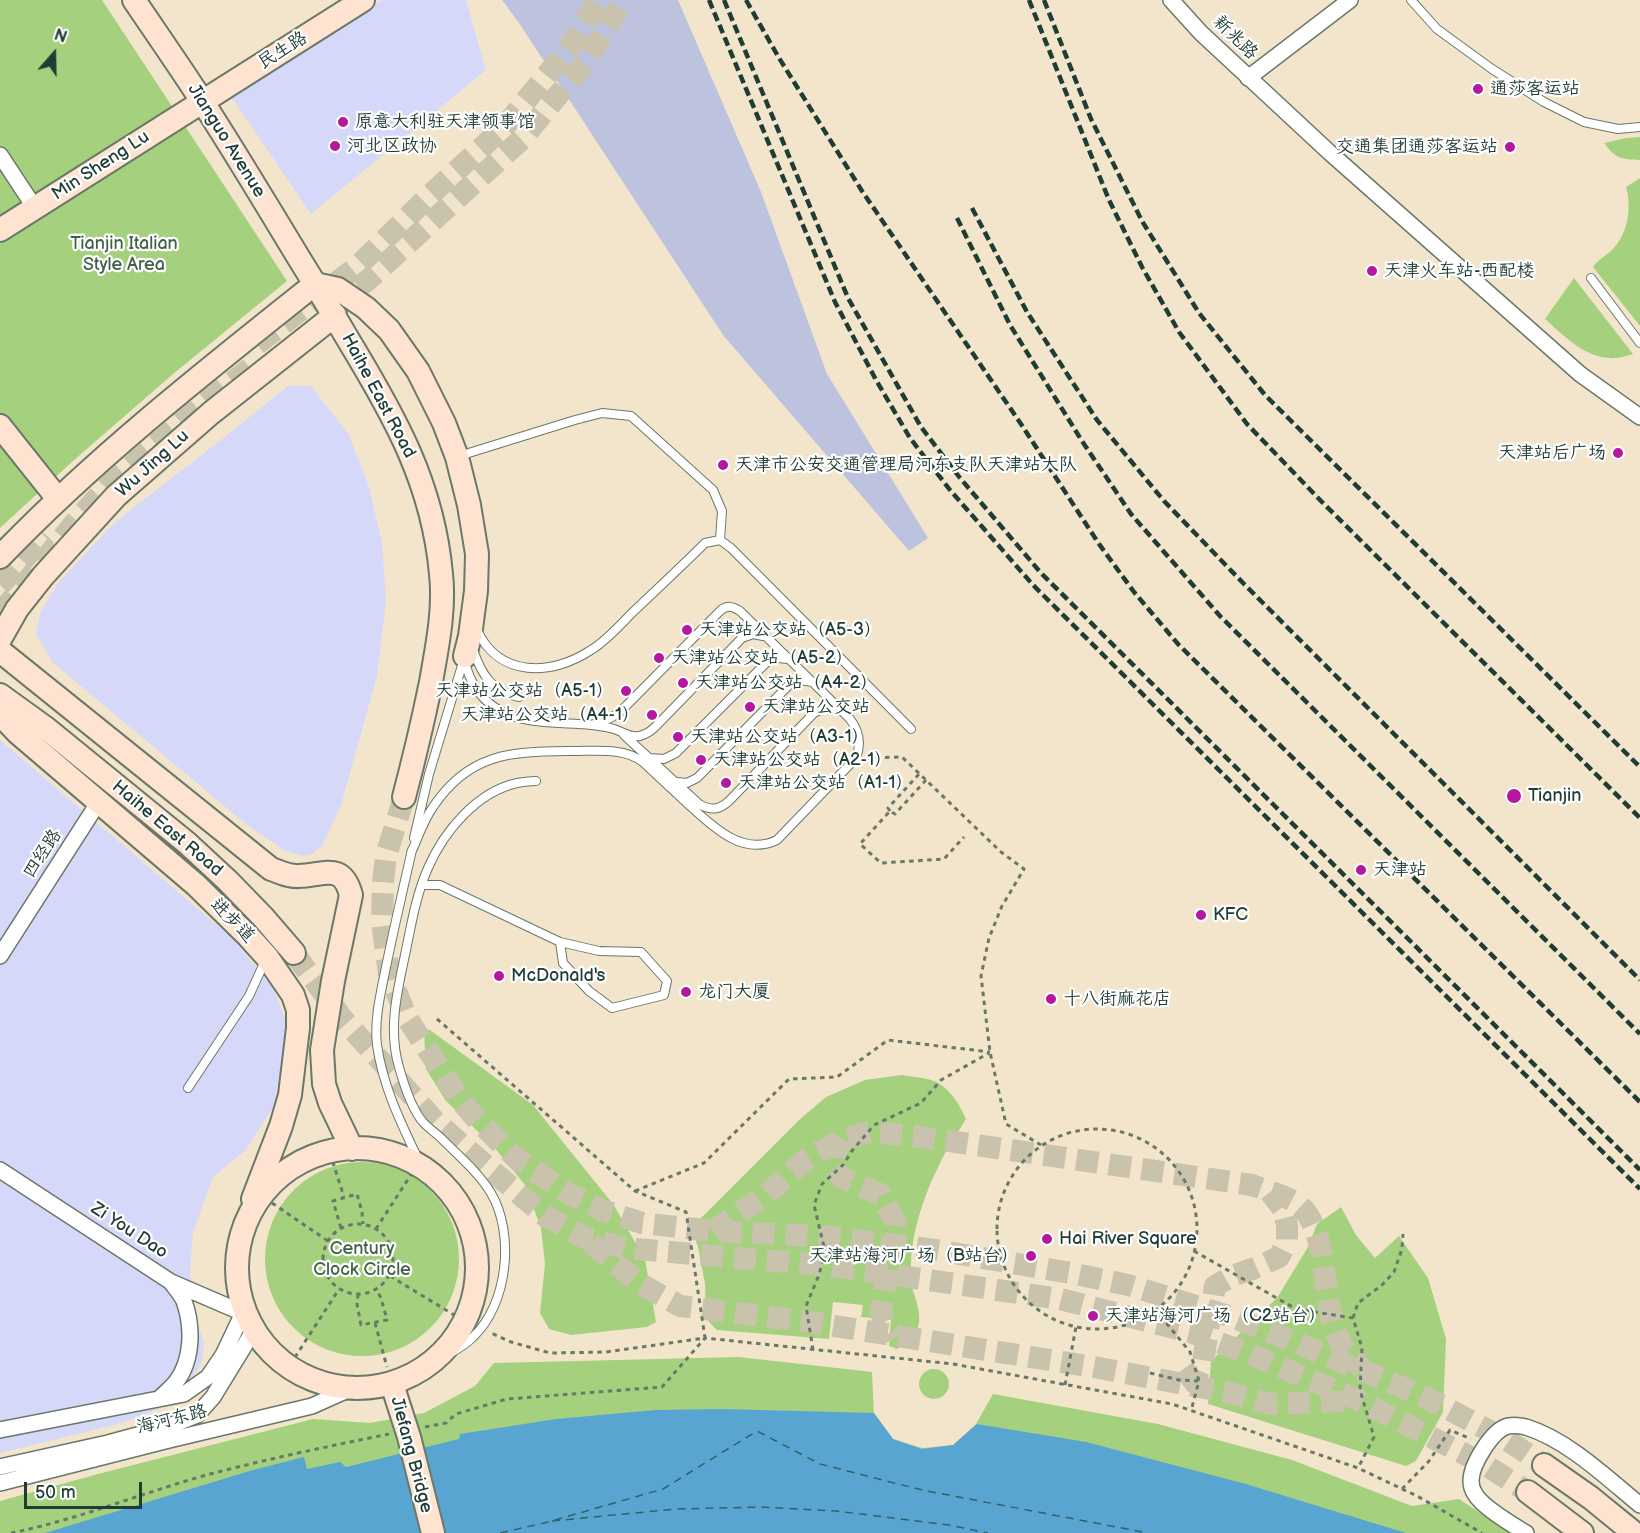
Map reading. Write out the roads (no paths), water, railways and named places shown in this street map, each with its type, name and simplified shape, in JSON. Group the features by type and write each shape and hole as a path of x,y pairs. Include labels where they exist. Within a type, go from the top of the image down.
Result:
{"street":[{"name":"Jianguo Avenue","path":"134,0 202,101 315,284"},
{"name":"民生路","path":"202,101 363,0"},
{"name":"新兆路","path":"1171,0 1201,33 1329,152 1580,374 1640,417"},
{"path":"1248,78 1350,0"},
{"name":"Min Sheng Lu","path":"0,230 202,101"},
{"path":"0,155 35,208"},
{"path":"315,284 338,289 366,308 390,330 418,371 444,423 457,457 469,505 477,554 477,575 469,637"},
{"name":"Wu Jing Lu","path":"0,557 58,499 181,392 315,284"},
{"name":"Haihe East Road","path":"315,284 388,408 411,453 426,497 438,548 442,585 439,634 420,738 404,797"},
{"path":"281,311 297,310 306,317 309,328 301,340"},
{"name":"Wu Jing Lu","path":"0,639 17,609 43,576 116,496 211,413 335,315"},
{"path":"0,426 58,499"},
{"path":"0,651 271,869 298,877 327,873 340,874 347,882 351,895 333,981 322,1050 324,1084 341,1151"},
{"name":"Haihe East Road","path":"0,695 47,729 187,843 236,888 294,953"},
{"name":"进步道","path":"0,714 18,734 196,885 267,957 293,995 298,1010 298,1028 291,1095 256,1198 245,1217 236,1254 235,1271 249,1322"},
{"name":"四经路","path":"0,956 98,803"},
{"path":"249,1322 269,1347 290,1365 317,1380 350,1389 392,1384 419,1374 439,1360 472,1325 472,1290 476,1264 471,1234 454,1195 439,1177 419,1161 400,1155 377,1150 341,1151 313,1158 284,1175 256,1198"},
{"name":"Zi You Dao","path":"0,1170 171,1282 249,1322"},
{"path":"159,1399 177,1380 185,1364 190,1342 189,1319 183,1299 171,1282"},
{"name":"海河东路","path":"0,1430 184,1394 208,1377 249,1322"},
{"name":"海河东路","path":"0,1467 108,1443 167,1427 197,1415 213,1397 249,1322"},
{"name":"Jiefang Bridge","path":"392,1384 417,1533"},
{"name":"海河东路","path":"0,1483 312,1406 350,1389"},
{"path":"1526,1533 1476,1497 1471,1483 1476,1462 1486,1446 1495,1434 1508,1426 1525,1427 1551,1438 1584,1459 1640,1505"},
{"name":"Jiefang Bridge","path":"401,1435 433,1533"},
{"path":"1544,1465 1591,1498 1634,1533"},
{"path":"1528,1492 1582,1533"}],"lane":[{"path":"1411,0 1437,29 1492,69 1544,102 1584,122 1618,129 1640,127"},
{"path":"1591,278 1640,343"},
{"path":"457,457 602,413 631,416 713,490 722,511 720,540"},
{"path":"469,637 511,665 529,668 565,663 594,648 705,543 720,540 731,548 911,729"},
{"path":"411,853 432,808 447,788 477,766 509,754 606,751 624,753 643,762 726,836 752,844 764,844 777,840 856,758 859,751 858,732 841,710 740,611 730,607 725,607 619,713 590,725"},
{"path":"469,637 466,669 470,679 490,705 499,711 514,717 554,724 590,725 613,729 633,736 648,733 742,638 753,634 765,637"},
{"path":"469,637 477,662 489,681 498,690 519,697"},
{"path":"419,1161 384,1079 377,1043 378,1018 420,808 469,637"},
{"path":"650,758 664,759 676,753 767,662 778,658 790,660"},
{"path":"675,781 687,783 697,778 790,684 797,680 812,683"},
{"path":"622,733 699,804 706,808 717,809 723,806 814,713 826,707 841,710"},
{"path":"472,1325 493,1311 505,1265 503,1230 492,1194 477,1174 422,1121 398,1066 393,1026 395,1008 408,939 422,885 428,867 439,847 465,814 483,799 517,783 536,781"},
{"path":"422,885 440,885 560,942 599,951 641,952 667,981 664,995 612,1008 589,991 563,963 560,942"},
{"path":"188,1088 249,996 267,957"}],"water":[{"path":"722,1409 874,1413 893,1439 922,1449 953,1445 977,1424 1086,1442 1246,1484 1406,1533 45,1533 253,1470 304,1457 307,1469 340,1462 346,1467 459,1439 460,1434 556,1419 655,1410"}],"tunnel":[{"path":"257,344 358,266 505,126 572,44 598,0"},
{"path":"332,307 368,280 522,139 587,60 624,0"},
{"path":"0,614 107,487 207,401 257,363"},
{"path":"0,585 46,535"},
{"path":"404,797 386,856 382,922 389,974 407,1018 462,1102 478,1121 518,1160 570,1194 602,1210 642,1223 713,1231 833,1237 936,1250 1128,1285 1232,1317 1425,1397 1507,1440 1544,1465"},
{"path":"294,953 342,1018 435,1121 544,1215 585,1238 625,1248 831,1266 1060,1299 1190,1332 1250,1354 1358,1400 1484,1464 1528,1492"},
{"path":"713,1231 767,1194 805,1160 843,1139 870,1132 914,1136 1252,1185 1290,1199 1306,1213 1314,1227 1319,1244 1332,1320 1337,1335 1348,1353 1362,1368"},
{"path":"843,1139 834,1153 834,1168 842,1178 880,1194 895,1221 881,1310 883,1320 896,1336"},
{"path":"1182,1384 1199,1371 1203,1362 1215,1286 1232,1276 1279,1257 1287,1241 1287,1225 1283,1209 1270,1192"},
{"path":"591,1243 639,1283 680,1306 803,1321 1094,1367 1226,1392 1271,1404 1350,1401"}],"railway":[{"path":"709,0 835,302 910,438 950,490 1033,585 1640,1189"},
{"path":"724,0 848,298 921,427 960,478 1041,573 1640,1170"},
{"path":"746,0 779,58 862,191 1021,424 1099,544 1134,592 1178,644 1640,1102"},
{"path":"1029,0 1109,200 1142,267 1179,332 1247,424 1321,501 1640,818"},
{"path":"1044,0 1091,119 1142,221 1199,313 1265,395 1640,767"},
{"path":"972,208 1027,312 1097,420 1164,501 1640,980"},
{"path":"957,218 1010,325 1082,441 1131,514 1220,616 1640,1034"}],"place":[{"name":"通莎客运站","path":"1478,89"},
{"name":"原意大利驻天津领事馆","path":"343,122"},
{"name":"河北区政协","path":"335,146"},
{"name":"交通集团通莎客运站","path":"1510,147"},
{"name":"天津火车站-西配楼","path":"1372,271"},
{"name":"天津站后广场","path":"1618,453"},
{"name":"天津市公安交通管理局河东支队天津站大队","path":"723,465"},
{"name":"天津站公交站（A5-3）","path":"687,630"},
{"name":"天津站公交站（A5-2）","path":"659,658"},
{"name":"天津站公交站（A4-2）","path":"683,683"},
{"name":"天津站公交站（A5-1）","path":"626,691"},
{"name":"天津站公交站","path":"750,707"},
{"name":"天津站公交站（A4-1）","path":"652,715"},
{"name":"天津站公交站（A3-1）","path":"678,737"},
{"name":"天津站公交站（A2-1）","path":"701,760"},
{"name":"天津站公交站（A1-1）","path":"726,783"},
{"name":"Tianjin","path":"1514,796"},
{"name":"天津站","path":"1361,870"},
{"name":"KFC","path":"1201,915"},
{"name":"McDonald's","path":"499,976"},
{"name":"龙门大厦","path":"686,992"},
{"name":"十八街麻花店","path":"1051,999"},
{"name":"Hai River Square","path":"1047,1239"},
{"name":"天津站海河广场（B站台）","path":"1031,1256"},
{"name":"天津站海河广场（C2站台）","path":"1093,1316"}],"park label":[{"name":"Tianjin Italian Style Area","path":"124,254"},
{"name":"Century Clock Circle","path":"362,1259"}]}
